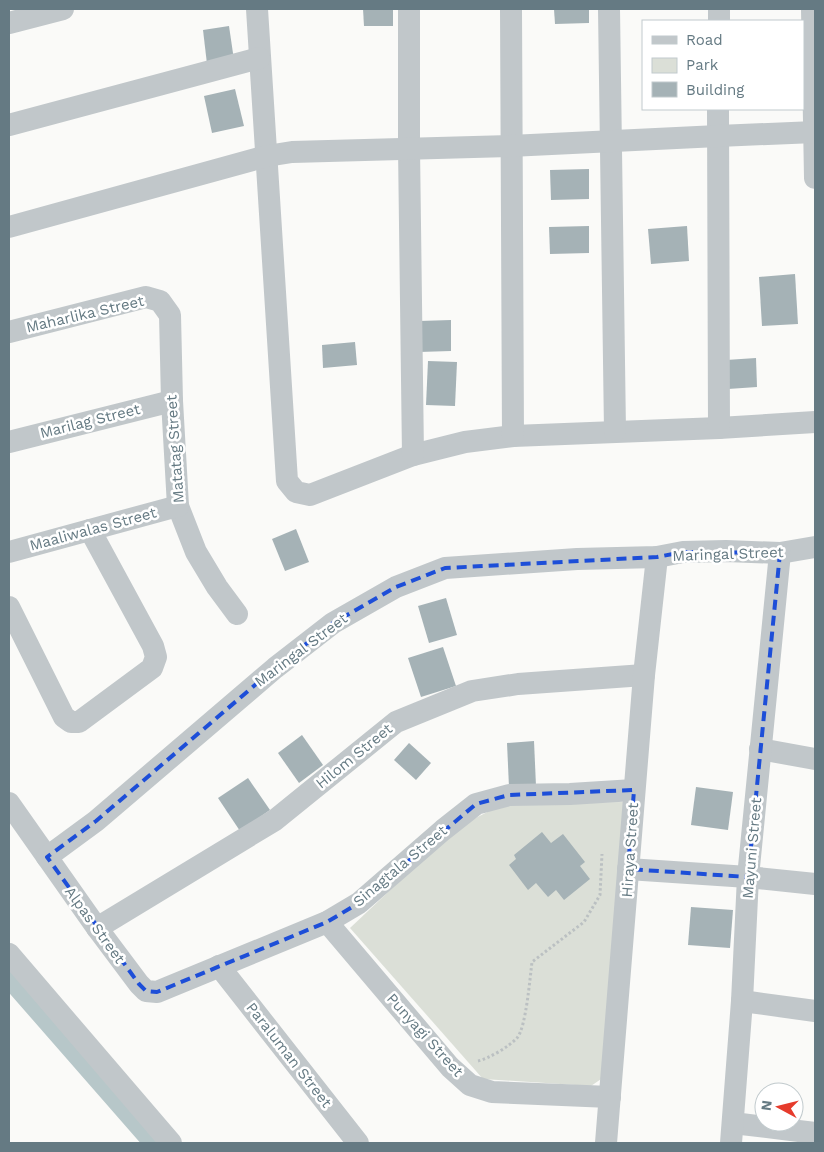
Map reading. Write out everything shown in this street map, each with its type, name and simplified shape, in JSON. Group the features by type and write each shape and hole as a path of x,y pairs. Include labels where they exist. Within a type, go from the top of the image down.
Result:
{"street":[{"path":"9,23 63,9"},
{"path":"257,9 287,481 296,492 310,495 413,455 465,442 513,436 719,428 815,422"},
{"path":"409,9 413,455"},
{"path":"511,9 510,146 513,436"},
{"path":"609,9 615,431"},
{"path":"812,9 815,178"},
{"path":"9,124 259,58"},
{"path":"718,110 719,428"},
{"path":"9,227 267,156 292,152 510,146 815,132"},
{"name":"Maharlika Street","path":"9,332 146,297 160,301"},
{"name":"Matatag Street","path":"160,301 170,315 172,401 178,506 196,552 217,587 237,614"},
{"name":"Marilag Street","path":"9,442 172,401"},
{"name":"Maaliwalas Street","path":"9,552 178,506"},
{"path":"9,607 64,717 71,722 79,722 152,668 156,657 153,646 90,530"},
{"name":"Maringal Street","path":"47,857 96,821 275,668 333,623 396,587 445,568 576,559 657,557 684,552 780,553 815,547"},
{"name":"Mayuni Street","path":"732,1133 742,1001 748,877 780,553"},
{"name":"Hiraya Street","path":"606,1143 644,675 657,557"},
{"name":"Hilom Street","path":"97,928 275,820 396,722 472,691 518,684 644,675"},
{"path":"760,749 815,759"},
{"name":"Sinagtala Street","path":"146,991 157,992 327,922 359,903 476,804 509,795 634,790"},
{"name":"Alpas Street","path":"9,803 97,928 146,991"},
{"path":"628,869 748,877 815,884"},
{"name":"Punyagi Street","path":"327,922 450,1067 470,1085 492,1092 610,1097"},
{"path":"9,954 172,1143"},
{"name":"Paraluman Street","path":"219,966 358,1143"},
{"path":"742,1001 815,1011"},
{"path":"732,1133 815,1133"}],"path":[{"path":"450,1067 488,1059 518,1037 526,1007 532,962 584,922 600,895 602,854"}],"highlighted area":[{"path":"683,552 780,553 748,877 628,869 634,790 509,795 476,804 359,903 327,922 157,992 146,991 139,984 47,857 96,821 275,668 333,623 396,587 445,568 657,557"}],"green space":[{"path":"626,802 604,1077 591,1086 483,1079 350,928 456,828 505,803"}],"building":[{"path":"363,9 393,9 393,26 364,26"},
{"path":"554,9 589,9 589,23 555,24"},
{"path":"229,26 234,60 207,64 203,30"},
{"path":"235,89 244,126 212,133 204,96"},
{"path":"589,169 589,199 551,200 550,170"},
{"path":"589,226 589,253 550,254 549,227"},
{"path":"687,226 689,261 651,264 648,229"},
{"path":"795,274 798,324 762,326 759,277"},
{"path":"451,320 451,351 419,352 419,321"},
{"path":"355,342 357,365 323,368 322,345"},
{"path":"756,358 757,387 728,389 726,360"},
{"path":"428,361 457,362 455,406 426,405"},
{"path":"296,529 309,562 285,571 272,539"},
{"path":"446,598 457,635 429,643 418,606"},
{"path":"443,647 456,686 421,697 408,658"},
{"path":"302,735 323,765 299,783 278,753"},
{"path":"534,741 536,786 509,787 507,743"},
{"path":"409,743 431,763 416,780 394,760"},
{"path":"248,778 270,810 240,831 218,798"},
{"path":"696,787 733,792 728,830 691,825"},
{"path":"542,832 551,843 563,834 585,862 580,866 590,879 564,900 556,890 548,897 536,883 528,890 509,865 516,859 514,855"},
{"path":"691,907 733,910 730,948 688,945"}],"waterway":[{"path":"9,976 155,1143"}]}
